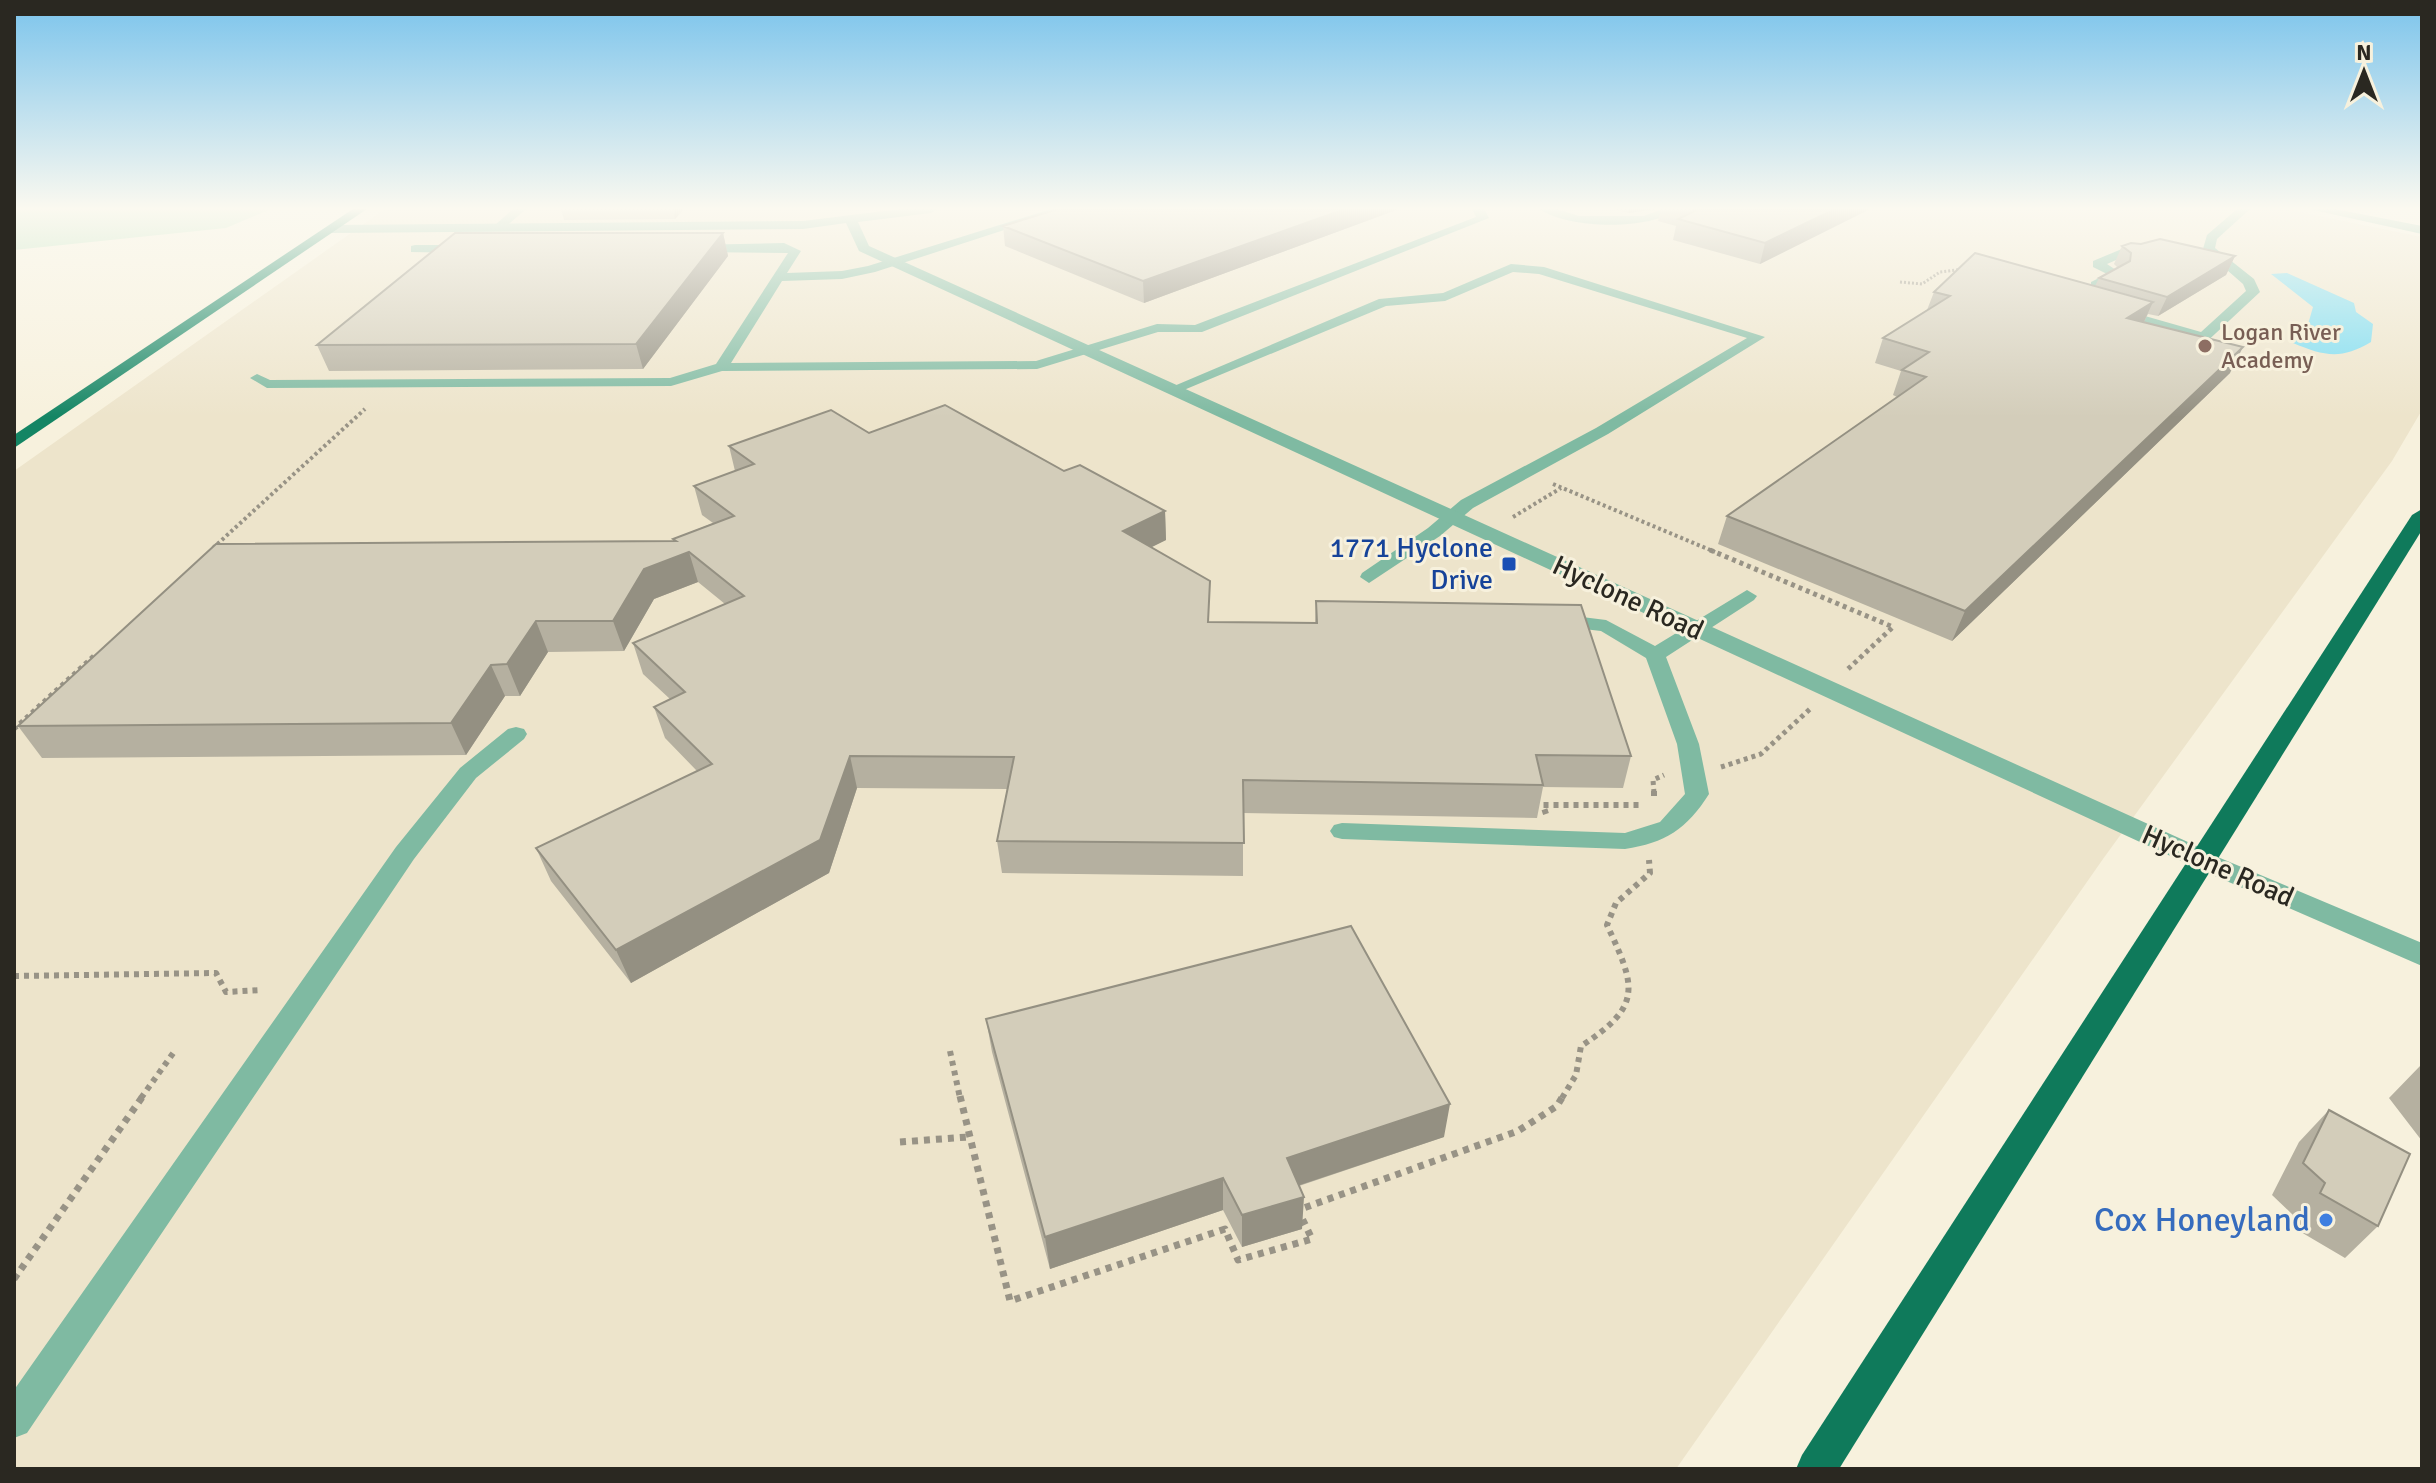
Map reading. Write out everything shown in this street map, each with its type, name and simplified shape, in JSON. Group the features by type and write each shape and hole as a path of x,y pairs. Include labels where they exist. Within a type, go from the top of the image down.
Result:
{"highway":[{"path":"1816,1469 2422,515"}],"main road":[{"path":"14,443 259,278"}],"street":[{"name":"Hyclone Road","path":"931,278 2201,859 2422,955"}],"lane":[{"path":"721,367 778,278"},
{"path":"257,378 267,384 671,382 721,367 1037,365 1157,328 1197,329 1328,278"},
{"path":"1174,389 1384,302 1445,297 1488,278"},
{"path":"1369,577 1467,504 1602,431 1758,337 1567,278"},
{"path":"2083,293 2109,278"},
{"path":"2101,308 2200,340 2253,292 2244,278"},
{"path":"1655,655 1747,596"},
{"path":"1342,831 1625,841 1664,831 1684,817 1697,794 1694,771 1688,744 1655,655 1606,626 1534,619"},
{"path":"14,1420 405,853 468,773 516,734"}],"path":[{"path":"1900,282 1922,284 1929,278"},
{"path":"213,548 365,409"},
{"path":"1525,472 1893,627 1841,675"},
{"path":"1509,520 1561,488"},
{"path":"14,729 108,644"},
{"path":"1694,771 1746,763 1763,755 1810,709"},
{"path":"950,1051 968,1137 1010,1301 1225,1229 1238,1260 1312,1239 1298,1210 1518,1131 1557,1106 1576,1075 1581,1046 1607,1032 1627,1010 1630,997 1620,953 1607,925 1616,903 1650,873 1643,838 1625,806"},
{"path":"14,976 216,973 226,992 262,990"},
{"path":"14,1279 174,1052"},
{"path":"900,1142 968,1137"}],"shaded area":[{"path":"287,278 2422,278 2422,410 2392,461 2103,859 1676,1469 14,1469 14,471"}],"water":[{"path":"2276,278 2299,278 2354,303 2356,312 2373,324 2371,342 2341,354 2314,351 2293,343 2309,321 2313,307"}],"building":[{"path":"399,278 688,278 636,344 317,345"},
{"path":"1949,278 2067,278 2153,302 2127,318 2243,347 1965,611 1727,516 1926,377 1902,370 1929,352 1883,338 1950,296 1934,292"},
{"path":"2100,278 2198,278 2167,297"},
{"path":"945,405 1064,471 1080,465 1165,511 1123,531 1210,581 1208,622 1317,623 1316,601 1581,605 1631,756 1536,755 1543,785 1243,780 1244,843 997,841 1014,757 850,756 820,840 616,950 536,848 712,764 654,707 685,692 633,643 744,596 689,552 644,569 613,621 536,621 507,664 491,665 451,723 18,726 216,544 676,541 673,539 734,516 694,486 754,464 729,446 831,410 869,433"},
{"path":"1351,926 1450,1104 1287,1158 1304,1197 1242,1215 1223,1178 1045,1237 986,1019"},
{"path":"2329,1110 2410,1154 2378,1226 2320,1193 2325,1183 2303,1163"}],"place":[{"name":"Logan River Academy","path":"2205,346"},
{"name":"1771 Hyclone Drive","path":"1509,564"},
{"name":"Cox Honeyland","path":"2326,1220"}]}
